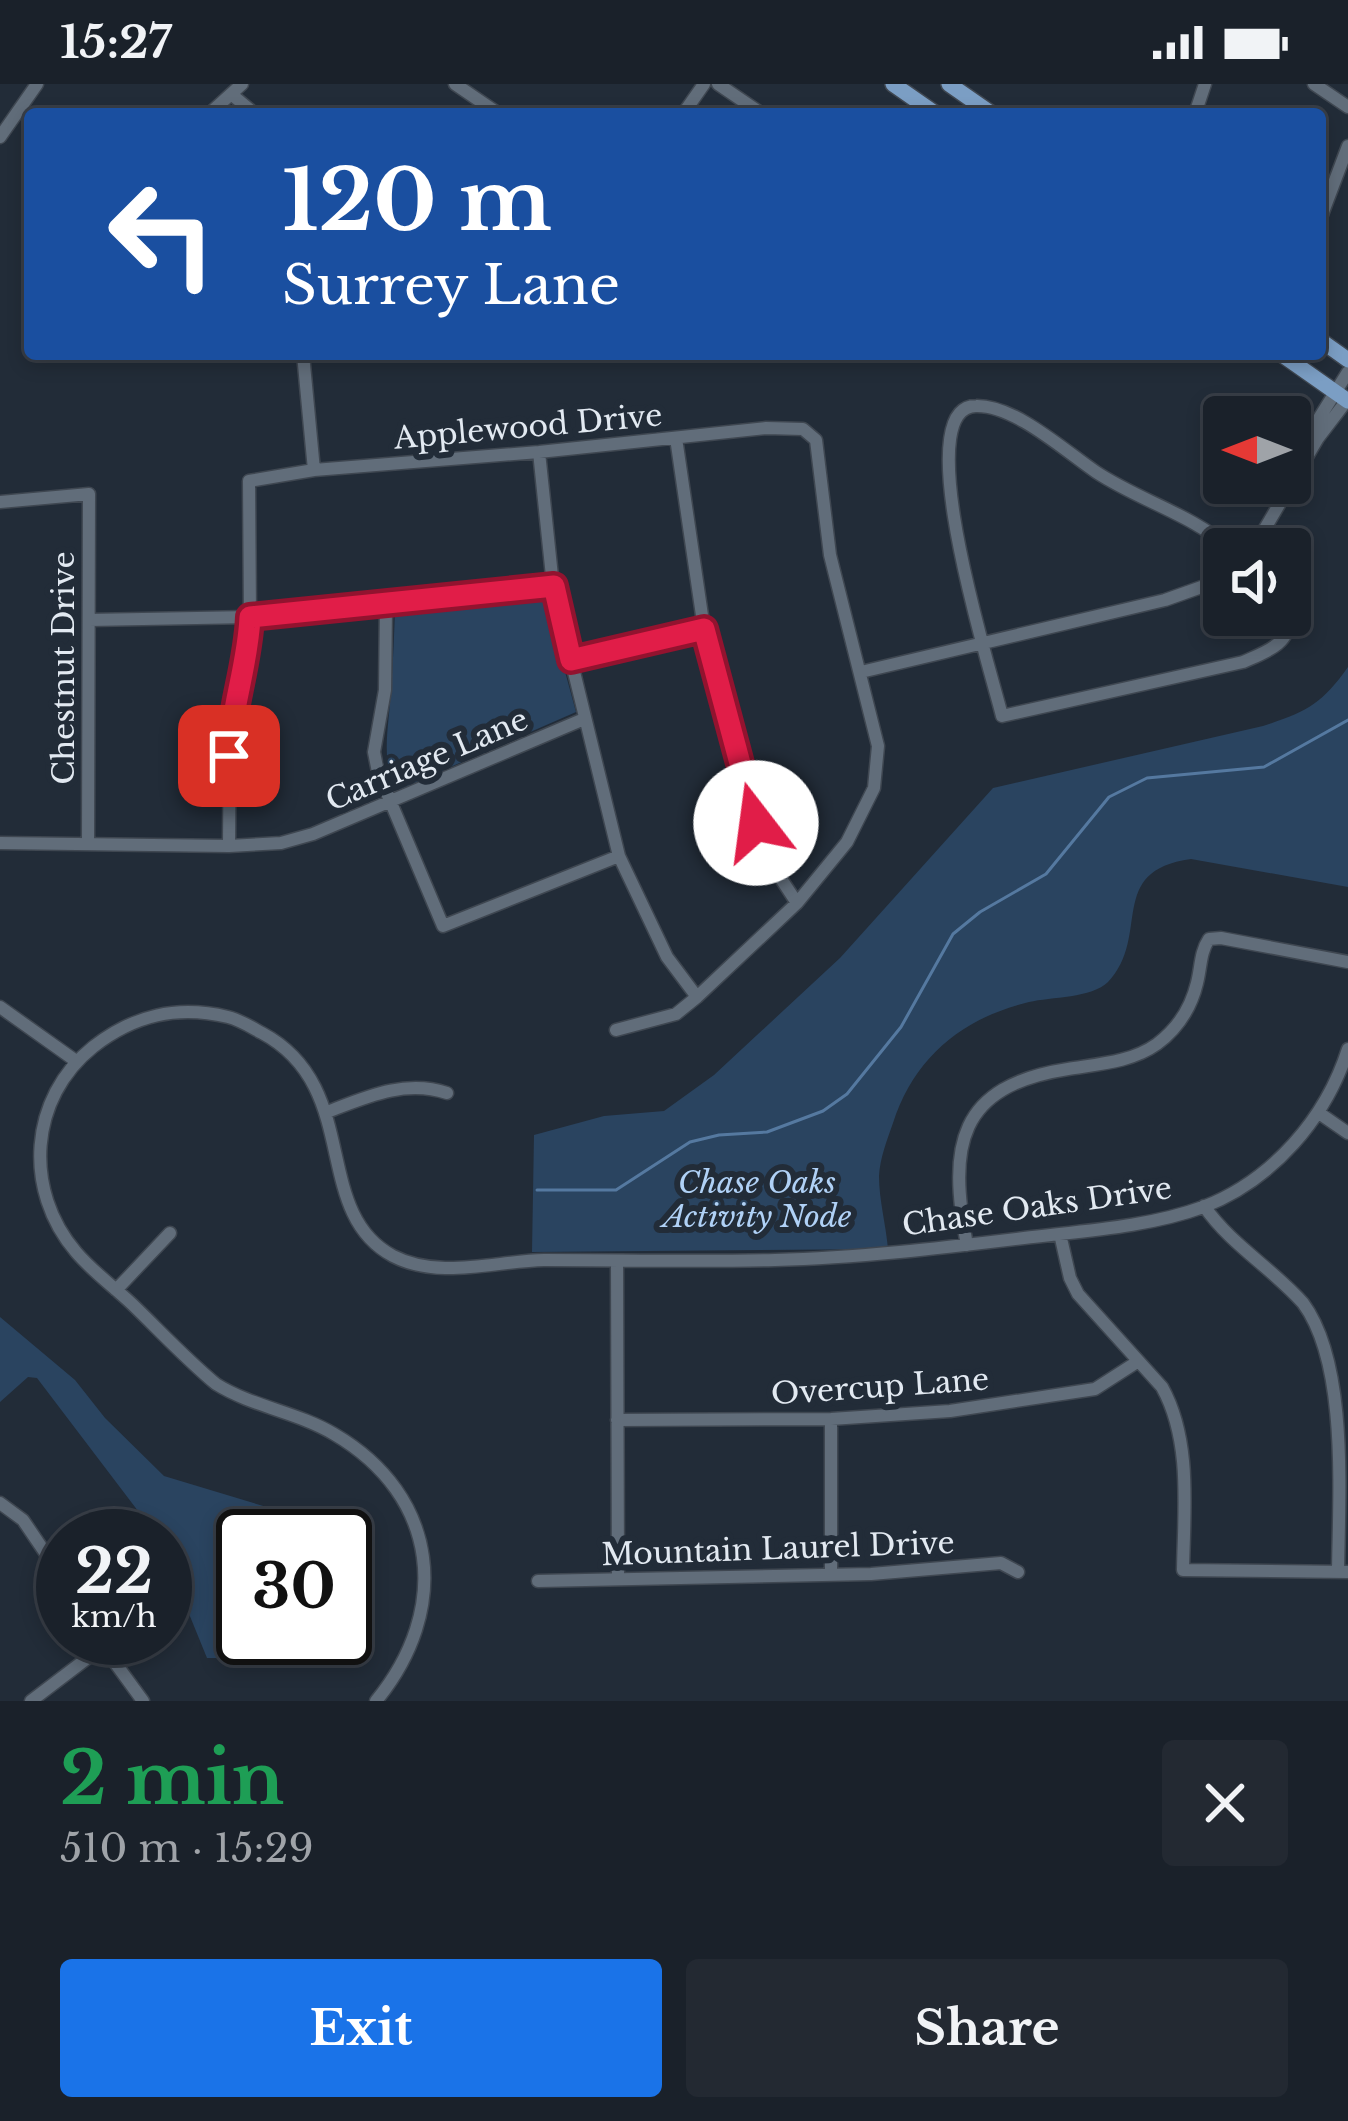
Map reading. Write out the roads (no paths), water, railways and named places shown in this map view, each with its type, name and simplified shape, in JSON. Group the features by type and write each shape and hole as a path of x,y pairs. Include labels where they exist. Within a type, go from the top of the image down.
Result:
{"main road":[{"path":"893,84 928,108"},
{"path":"949,84 983,108"},
{"path":"1290,360 1344,398"}],"street":[{"path":"0,137 37,84"},
{"path":"455,84 490,108"},
{"path":"718,84 753,108"},
{"path":"1314,84 1348,107"},
{"path":"1326,204 1348,146"},
{"path":"304,360 314,470"},
{"path":"1265,528 1318,438 1318,420 1344,398 1348,372"},
{"path":"1204,528 1118,486 1032,426 987,407 967,407 951,422 951,511 1003,716 1243,662 1269,651 1286,636"},
{"name":"Applewood Drive","path":"250,617 249,481 314,470 786,427 802,429 816,440 830,555 861,672"},
{"path":"676,438 704,629 764,853 797,903"},
{"path":"539,452 554,586 620,856 667,957 697,998"},
{"name":"Chestnut Drive","path":"0,502 89,494 88,843"},
{"path":"89,620 250,617 554,586"},
{"path":"616,1030 676,1014 697,998 797,903 848,842 868,805 879,762 861,672 1165,600 1203,586"},
{"path":"386,605 387,663 374,752 443,926 620,856"},
{"path":"229,846 230,713 250,617"},
{"path":"571,660 704,629"},
{"name":"Carriage Lane","path":"0,843 281,843 313,834 584,719"},
{"path":"967,1245 958,1164 976,1114 1000,1088 1016,1080 1115,1062 1153,1047 1181,1021 1209,939 1348,962"},
{"path":"0,1006 76,1061"},
{"name":"Chase Oaks Drive","path":"376,1701 411,1650 423,1604 422,1552 416,1526 394,1485 353,1445 328,1430 238,1398 216,1384 75,1251 56,1220 42,1184 43,1120 76,1061 112,1033 141,1018 197,1012 234,1018 275,1040 311,1079 327,1112 348,1206 368,1237 393,1256 441,1268 503,1262 778,1260 967,1245 1060,1234 1204,1206 1242,1187 1292,1146 1319,1112 1348,1049"},
{"path":"327,1112 382,1091 426,1086 447,1094"},
{"path":"1319,1112 1348,1133"},
{"path":"1060,1234 1078,1294 1162,1388 1177,1424 1184,1502 1183,1570 1343,1572 1338,1374 1321,1328 1274,1274 1226,1235 1204,1206"},
{"path":"116,1290 170,1233"},
{"path":"617,1261 618,1578"},
{"name":"Overcup Lane","path":"617,1420 831,1419 930,1413 1078,1394 1112,1382 1137,1362"},
{"path":"831,1419 831,1574"},
{"path":"0,1503 23,1520 36,1539"},
{"name":"Mountain Laurel Drive","path":"538,1581 831,1574 1000,1563 1018,1572"},
{"path":"31,1701 74,1665"},
{"path":"116,1665 143,1701"}],"waterway":[{"path":"537,1190 616,1190 690,1142 767,1132 823,1111 847,1094 901,1027 953,934 980,912 1046,874 1109,797 1147,778 1264,767 1348,720"}],"park label":[{"name":"Chase Oaks Activity Node","path":"757,1200"}]}
